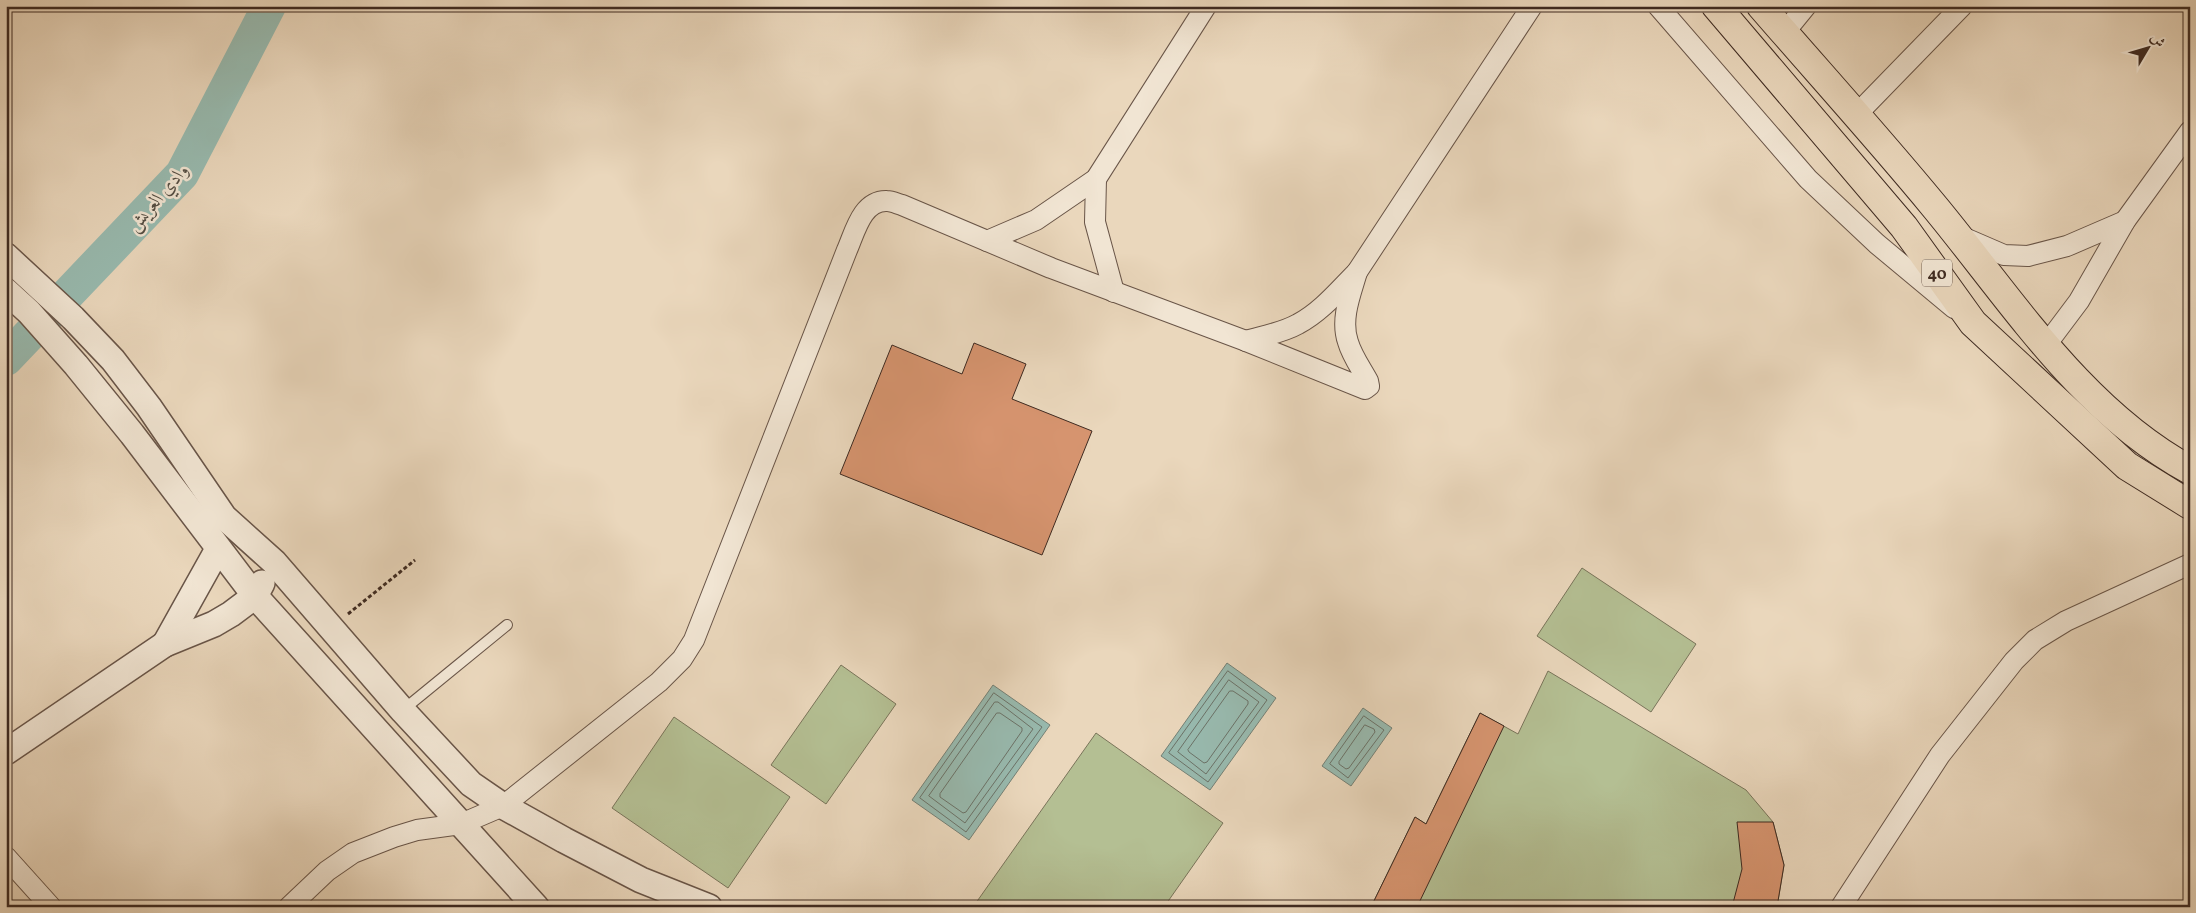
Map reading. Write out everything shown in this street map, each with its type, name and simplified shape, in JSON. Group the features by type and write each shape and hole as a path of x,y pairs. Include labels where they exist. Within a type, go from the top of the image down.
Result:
{"highway":[{"name":"40","path":"1716,6 1904,227 1973,323 2127,466 2190,505"},
{"name":"40","path":"1761,6 1857,114 1958,235 2046,345 2093,398 2140,438 2170,459 2190,470"},
{"path":"1904,227 1934,206"}],"street":[{"path":"987,241 1036,220 1096,179 1206,6"},
{"path":"1246,341 1283,331 1298,324 1328,301 1357,272 1532,6"},
{"path":"1658,6 1808,179 1877,244 1973,323"},
{"path":"1784,32 1806,6"},
{"path":"1857,114 1962,6"},
{"path":"2046,345 2078,301 2125,221 2187,142"},
{"path":"1096,179 1095,222 1114,292"},
{"path":"289,907 326,871 353,853 417,830 461,824 502,806 659,682 682,659 694,640 863,214 868,209 887,201 1114,292 1246,341 1365,389 1367,388 1368,381 1351,351 1347,340 1346,328 1347,308 1357,272"},
{"path":"1958,235 2004,255 2028,256 2067,246 2125,221"},
{"path":"6,256 74,318 113,360 149,407 216,532 255,596 536,907"},
{"path":"6,292 29,312 76,365 216,532 274,562 403,711 472,784 502,806 641,880 709,907"},
{"path":"165,644 216,532"},
{"path":"6,752 165,644 214,624 255,596 274,562"},
{"path":"1841,907 1940,755 2014,661 2036,640 2066,621 2190,564"},
{"path":"6,857 51,907"}],"lane":[{"path":"403,711 508,625"}],"path":[{"path":"331,628 415,560"}],"green space":[{"path":"1582,568 1696,644 1651,712 1537,636"},
{"path":"841,665 896,704 826,804 771,765"},
{"path":"1548,671 1746,790 1773,822 1784,865 1777,907 1371,907 1415,817 1426,824 1480,713 1518,734"},
{"path":"674,717 790,797 728,888 612,808"},
{"path":"1096,733 1223,823 1164,907 973,907"}],"water":[{"path":"1227,663 1276,698 1210,790 1161,756"},
{"path":"993,685 1050,725 969,840 912,800"},
{"path":"1363,708 1392,728 1351,786 1322,766"}],"building":[{"path":"974,343 1026,364 1012,399 1092,431 1042,555 840,474 892,345 962,374"},
{"path":"1480,713 1504,726 1417,907 1371,907 1415,817 1426,824"},
{"path":"1737,822 1773,822 1784,865 1777,907 1732,907 1742,869"}],"waterway":[{"name":"وادي العريش","path":"6,359 182,174 269,6"}]}
